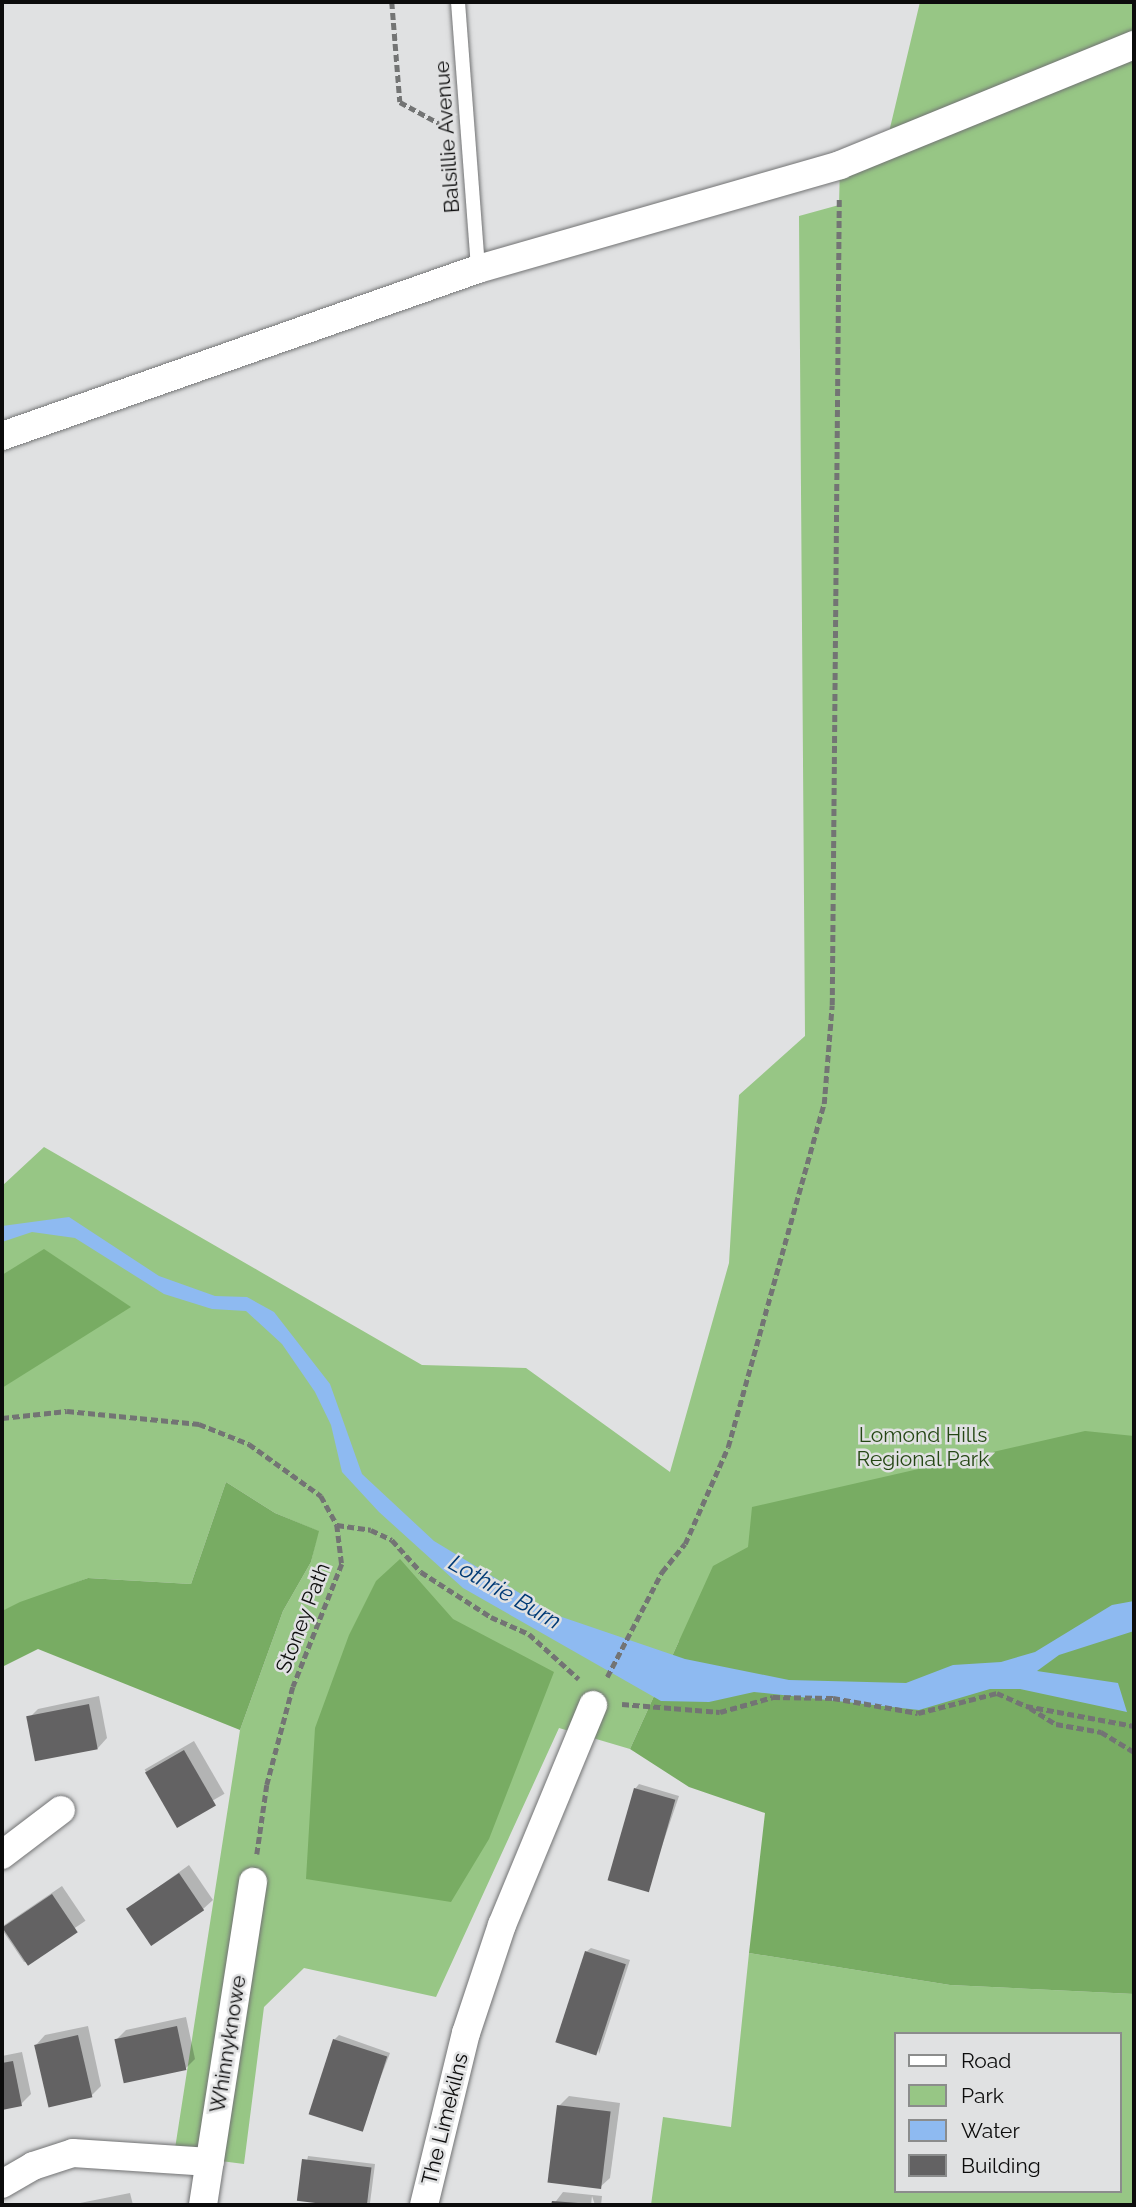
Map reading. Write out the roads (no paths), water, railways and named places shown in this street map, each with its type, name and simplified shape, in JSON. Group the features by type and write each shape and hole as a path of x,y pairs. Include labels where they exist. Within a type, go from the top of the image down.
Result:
{"street":[{"path":"2,436 478,269 840,165 1134,45"},
{"name":"The Limekilns","path":"424,2205 466,2033 502,1925 593,1704"},
{"path":"2,1855 61,1810"},
{"name":"Whinnyknowe","path":"204,2205 253,1882"},
{"path":"2,2184 33,2166 73,2153 210,2162"}],"lane":[{"name":"Balsillie Avenue","path":"458,2 478,269"}],"water":[{"name":"Lothrie Burn","path":"69,1217 159,1276 215,1296 247,1297 274,1312 330,1384 362,1474 434,1541 556,1615 685,1659 789,1680 906,1683 953,1665 1001,1662 1035,1652 1112,1605 1134,1601 1134,1631 1059,1655 1037,1671 1118,1683 1127,1712 1020,1689 990,1689 919,1710 754,1692 709,1702 661,1701 463,1588 379,1512 342,1472 331,1425 315,1392 282,1344 246,1311 212,1309 164,1294 75,1238 32,1232 2,1242 2,1226"}],"park label":[{"name":"Lomond Hills Regional Park","path":"923,1447"}]}
